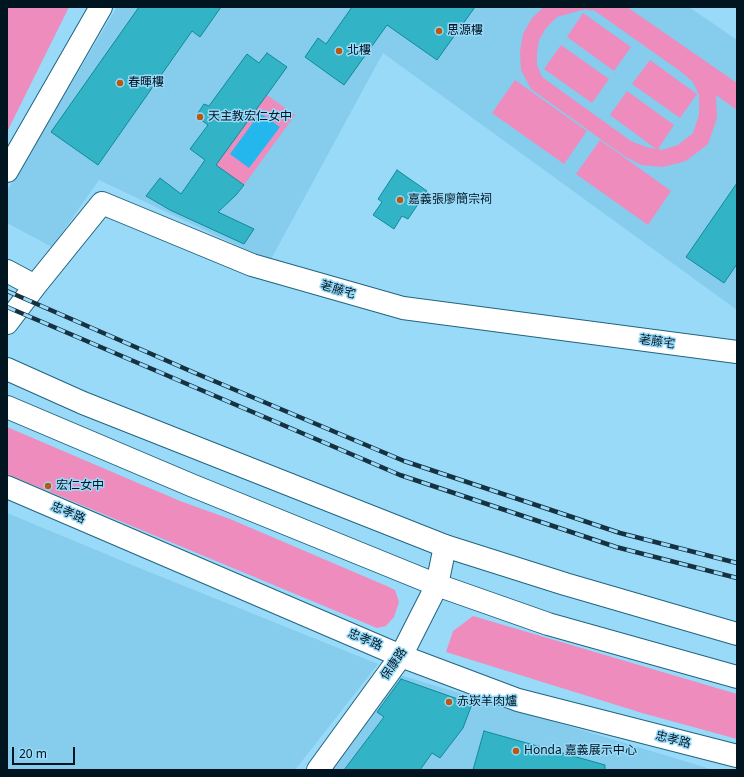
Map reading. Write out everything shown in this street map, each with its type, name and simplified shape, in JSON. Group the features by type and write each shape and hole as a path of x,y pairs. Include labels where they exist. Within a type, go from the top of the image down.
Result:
{"main road":[{"path":"7,171 101,7"},
{"name":"荖藤宅","path":"7,323 102,203 252,265 402,308 737,352"},
{"path":"7,271 35,286"},
{"path":"7,369 84,403 445,546 565,584 737,634"},
{"path":"7,408 437,585 548,624 737,677"},
{"name":"忠孝路","path":"7,487 401,656 518,700 737,756"},
{"name":"保康路","path":"318,770 401,656 437,585 445,546"}],"shaded area":[{"path":"7,7 69,7 7,132"},
{"name":"天主教宏仁女中","path":"117,7 689,7 737,40 737,310 383,53 270,261 99,180 52,247 7,223 7,191"},
{"path":"544,7 627,7 737,83 737,110 716,95 717,118 708,144 686,161 663,167 641,165 624,156 531,89 521,70 520,52 523,34 532,18","holes":["585,9 595,11 680,71 693,82 699,95 699,115 693,133 678,145 662,150 658,149 674,125 627,91 610,115 656,149 631,141 542,77 537,65 537,53 539,40 546,28 557,17"]},
{"path":"583,13 631,47 614,71 567,37"},
{"path":"561,45 609,79 592,103 544,69"},
{"path":"650,60 697,94 680,118 632,84"},
{"path":"515,80 587,131 564,164 492,113"},
{"path":"267,95 295,115 244,185 216,165"},
{"path":"260,113 280,127 249,168 230,154"},
{"path":"600,140 671,191 648,225 576,174"},
{"path":"7,427 180,501 230,519 389,587 395,590 399,602 394,617 386,626 377,628 7,474"},
{"path":"7,513 378,664 295,770 7,770"},
{"path":"473,616 737,694 737,739 642,713 446,652 453,631"},
{"path":"393,673 714,770 322,770"}],"building":[{"name":"春暉樓","path":"139,7 221,7 200,37 192,31 98,165 51,132"},
{"path":"352,7 475,7 437,60 387,25 344,85 305,57 318,38 326,44"},
{"path":"267,53 287,67 216,165 244,185 218,212 254,229 244,244 170,210 146,196 160,178 181,194 205,160 190,149 208,125 196,116 204,104 209,106 247,54 259,63"},
{"name":"嘉義張廖簡宗祠","path":"397,170 427,191 408,219 402,216 394,229 373,215 382,202 378,199"},
{"path":"737,183 737,264 724,283 686,257"},
{"path":"401,679 472,704 463,728 440,758 432,753 420,770 344,770 384,717 377,712"},
{"name":"Honda 嘉義展示中心","path":"484,731 605,765 605,770 473,770"}],"railway":[{"path":"7,291 195,373 404,461 620,533 737,563"},
{"path":"7,307 400,475 616,547 737,578"}],"place":[{"name":"思源樓","path":"439,31"},
{"name":"北樓","path":"339,51"},
{"name":"春暉樓","path":"120,83"},
{"name":"天主教宏仁女中","path":"200,117"},
{"name":"嘉義張廖簡宗祠","path":"400,200"},
{"name":"宏仁女中","path":"48,486"},
{"name":"赤崁羊肉爐","path":"449,702"},
{"name":"Honda 嘉義展示中心","path":"516,751"}]}
